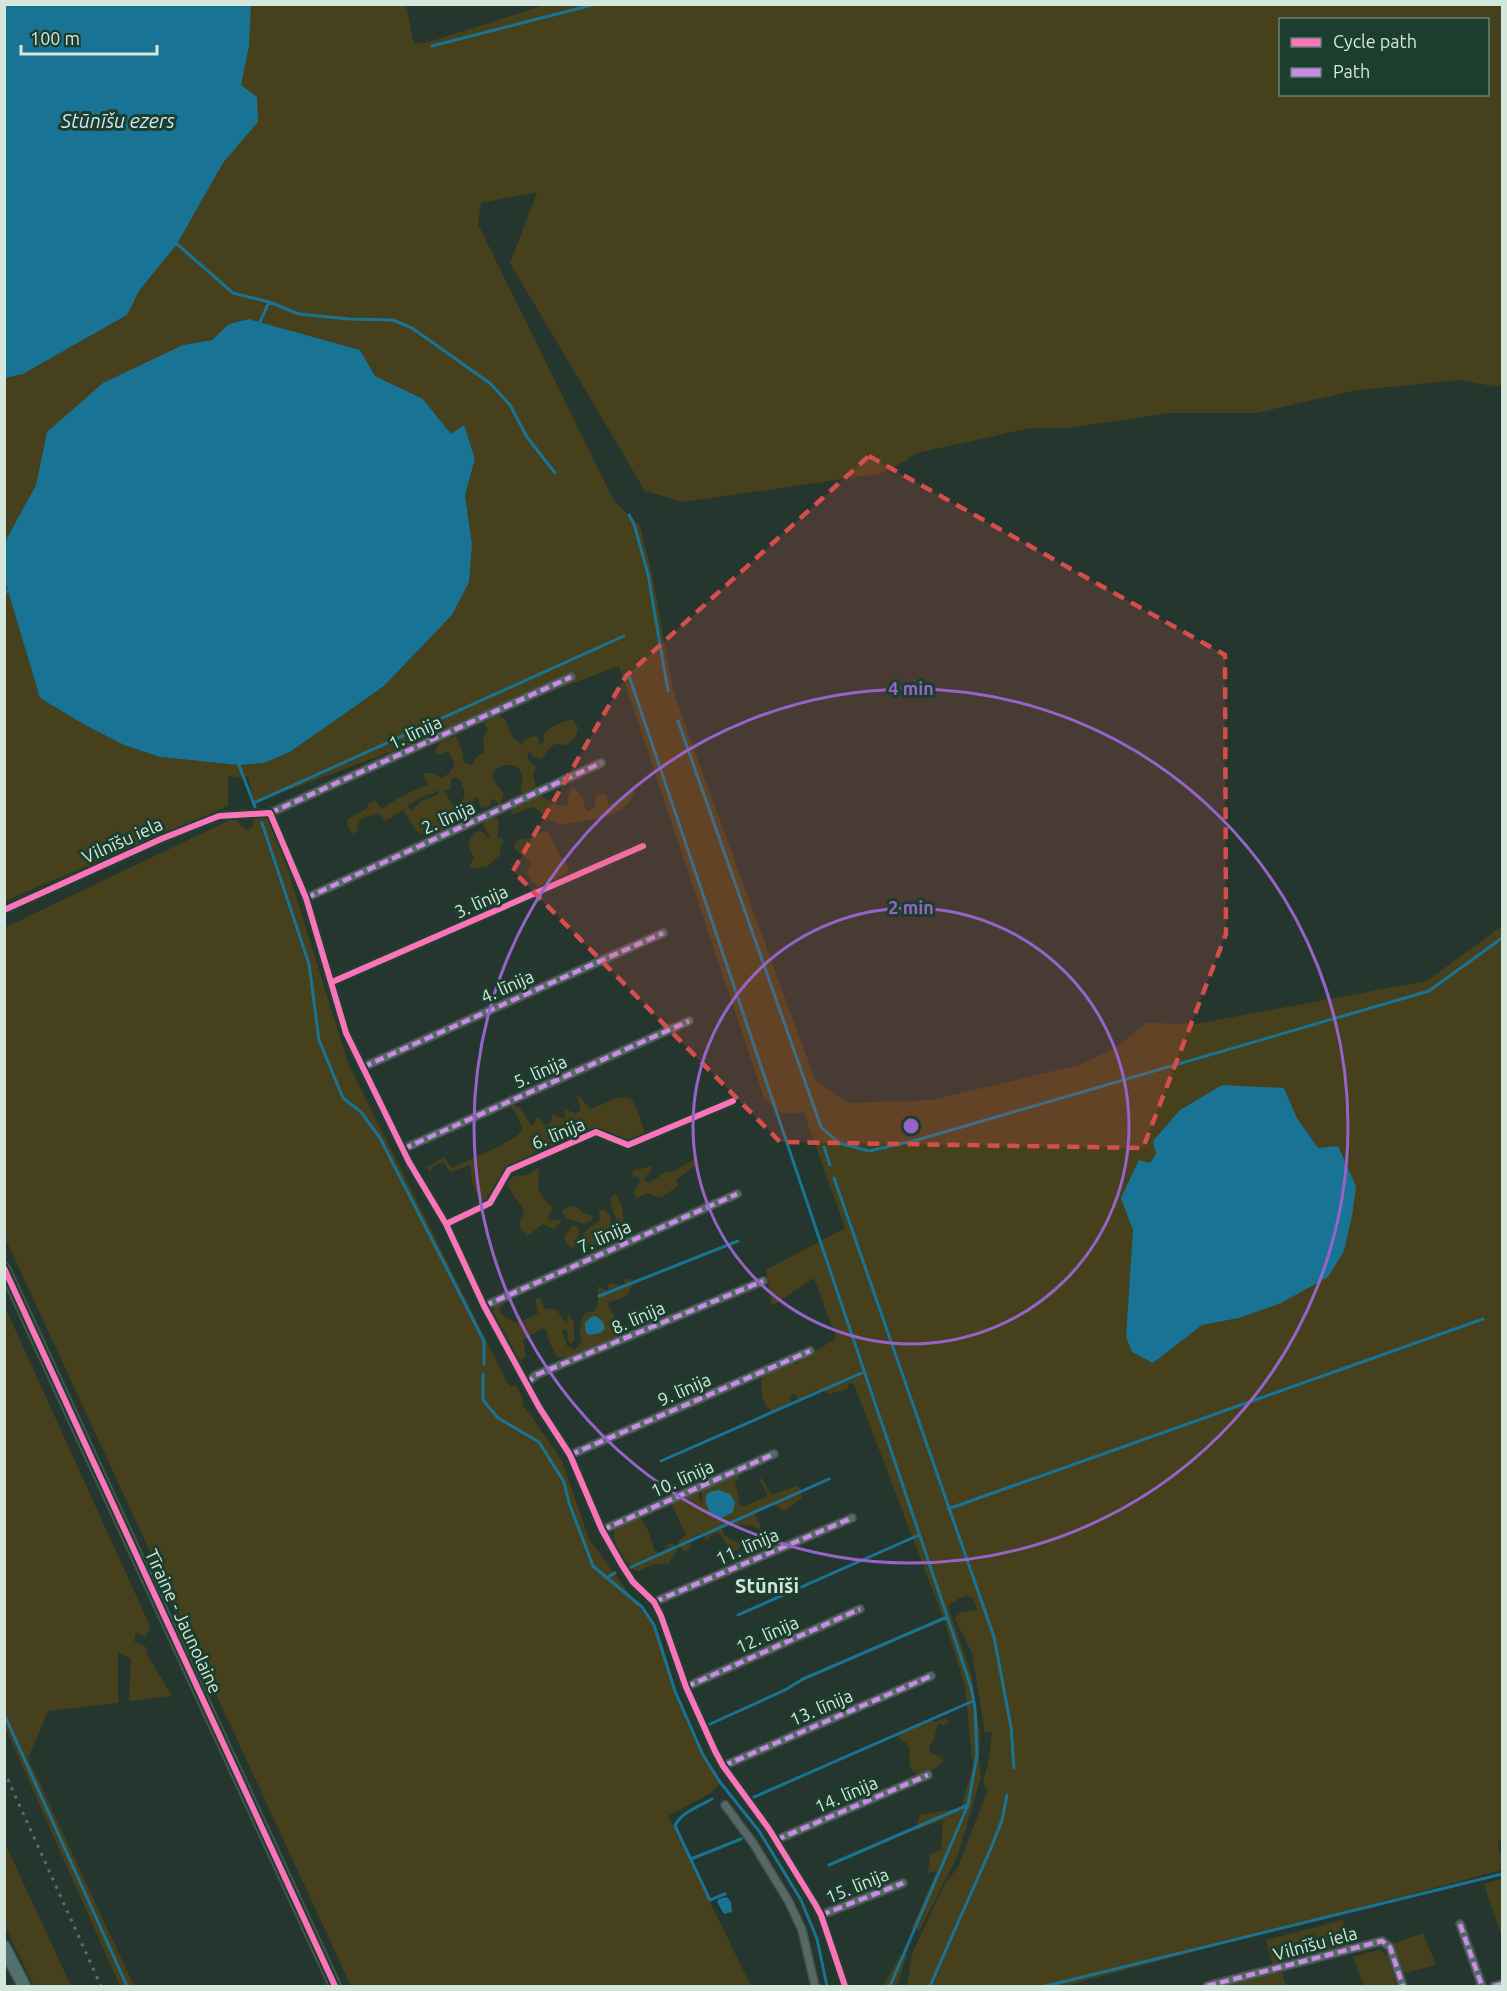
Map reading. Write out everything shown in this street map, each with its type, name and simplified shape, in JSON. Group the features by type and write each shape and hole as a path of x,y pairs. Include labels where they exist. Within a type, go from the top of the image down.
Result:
{"highway":[{"path":"4,1947 24,1986"}],"main road":[{"name":"Tīraine - Jaunolaine","path":"4,1268 335,1986"}],"street":[{"name":"1. līnija","path":"270,813 571,677"},
{"name":"2. līnija","path":"306,898 602,764"},
{"name":"Vilnīšu iela","path":"4,910 161,839 219,816 270,813"},
{"path":"270,813 306,898 346,1033 409,1162 446,1224 484,1306 526,1384 570,1455 602,1530 633,1582 654,1602 705,1733 723,1766 776,1840 821,1915 845,1986"},
{"name":"3. līnija","path":"332,982 642,846"},
{"name":"4. līnija","path":"363,1067 663,933"},
{"name":"5. līnija","path":"403,1149 689,1021"},
{"name":"6. līnija","path":"446,1224 490,1203 509,1170 596,1132 628,1145 733,1101"},
{"name":"7. līnija","path":"484,1306 737,1194"},
{"name":"8. līnija","path":"526,1384 536,1375 763,1281"},
{"name":"9. līnija","path":"570,1455 810,1351"},
{"name":"10. līnija","path":"602,1530 774,1454"},
{"name":"11. līnija","path":"654,1602 852,1518"},
{"name":"12. līnija","path":"686,1687 861,1609"},
{"name":"13. līnija","path":"723,1766 931,1676"},
{"name":"14. līnija","path":"776,1840 927,1775"},
{"path":"725,1805 747,1834 789,1902 802,1930 815,1986"},
{"name":"15. līnija","path":"821,1915 903,1882"},
{"path":"1460,1924 1482,1986"},
{"name":"Vilnīšu iela","path":"1207,1986 1382,1941 1390,1947 1403,1986"},
{"path":"1494,1986 1503,1984"}],"highlighted area":[{"path":"869,456 1225,655 1226,934 1143,1148 780,1142 513,871 626,676"}],"shaded area":[{"path":"548,4 1502,5 1502,384 1496,387 1462,380 1358,390 1256,413 1170,413 1067,428 1031,428 917,453 878,474 683,502 645,491 510,263 537,192 481,203 478,224 614,501 640,526 652,574 673,690 687,730 815,1080 848,1103 932,1100 1079,1065 1117,1047 1146,1023 1195,1024 1427,981 1502,926 1502,1841 1498,1840 1499,1852 1502,1853 1502,1870 1065,1986 907,1986 912,1954 944,1885 958,1867 987,1792 983,1781 988,1764 992,1732 985,1733 972,1653 955,1619 960,1613 977,1610 973,1598 966,1596 948,1606 972,1677 980,1735 981,1777 958,1855 920,1930 911,1929 937,1871 928,1873 930,1854 941,1850 943,1820 916,1830 920,1815 961,1808 973,1766 965,1686 944,1620 854,1384 849,1383 847,1389 829,1394 816,1390 800,1402 796,1394 792,1394 791,1402 775,1413 770,1410 762,1397 762,1375 790,1362 796,1364 836,1338 814,1278 772,1306 766,1270 845,1228 804,1113 781,1113 764,1098 619,666 254,803 248,776 243,778 228,776 228,806 5,901 5,581 40,698 124,745 160,757 239,765 264,763 290,752 384,686 452,615 472,545 465,495 475,459 464,426 451,434 423,399 375,376 360,350 249,319 229,324 212,340 183,345 47,432 36,485 7,538 5,552 5,378 23,374 127,315 139,291 177,244 223,163 258,122 240,86 249,46 251,5 406,5 414,44 432,41","holes":["1284,1088 1297,1118 1318,1149 1239,1318 1202,1325 1153,1363 1126,1337 1139,1160 1150,1163 1156,1155"]},
{"path":"499,715 505,719 512,737 522,745 524,740 535,736 538,737 541,745 544,741 543,734 553,726 565,721 573,720 578,728 576,736 568,745 555,744 541,759 534,757 530,752 528,754 527,758 536,767 533,775 536,785 524,795 521,791 522,778 517,767 508,765 499,767 492,774 494,781 504,794 500,804 492,799 489,807 480,808 478,798 475,797 465,815 451,820 436,835 424,836 413,826 403,810 386,821 379,814 365,817 358,823 357,831 352,834 347,824 348,819 366,809 370,802 376,801 382,809 414,790 426,786 428,784 424,778 425,773 433,773 441,778 450,773 455,763 448,752 439,755 435,751 440,742 457,737 463,754 463,762 473,765 475,758 484,753 483,740 488,728 485,722","holes":["456,777 461,781 465,794 461,803 454,807 444,791 451,789 451,779","438,789 439,794 420,802 411,811 408,807"]},
{"path":"574,788 583,798 588,812 595,808 596,797 601,793 606,795 609,805 633,789 635,794 619,811 599,818 566,824 552,822 533,807 511,813 513,808 538,795 559,805 567,806 569,804 567,799 571,789"},
{"path":"270,813 348,1063 507,1382 511,1387 516,1385 524,1402 522,1403 562,1461 589,1539 659,1634 680,1703 721,1782 711,1793 668,1816 751,1986 351,1986 5,1238 4,928 234,818 246,830 254,826 252,818"},
{"path":"497,817 499,822 497,837 504,840 499,849 501,854 488,866 471,869 470,865 474,858 469,841 477,831 483,832 490,838 483,824 486,820"},
{"path":"548,831 558,853 569,867 568,872 548,884 539,886 532,882 527,872 531,863 515,849 514,845 519,839 527,839"},
{"path":"579,1096 590,1109 620,1097 630,1098 635,1104 645,1132 638,1137 626,1139 604,1132 588,1132 562,1145 548,1148 514,1164 505,1171 485,1201 475,1190 470,1165 450,1172 443,1162 434,1166 429,1172 427,1167 444,1157 452,1168 519,1134 523,1129 511,1107 513,1105 519,1107 532,1126 538,1117 546,1126 551,1122 553,1112 556,1116 566,1118 563,1108 576,1114 580,1110 577,1098"},
{"path":"694,1159 699,1161 698,1164 677,1179 678,1186 662,1197 648,1193 636,1198 633,1193 640,1182 639,1177 633,1176 632,1171 651,1166 652,1170 644,1179 649,1183 665,1172 675,1171"},
{"path":"537,1168 540,1171 539,1192 553,1207 548,1218 561,1222 554,1229 543,1224 527,1236 519,1226 524,1210 507,1185 514,1176 527,1175"},
{"path":"615,1194 622,1208 624,1223 622,1225 612,1208 611,1197"},
{"path":"570,1206 578,1207 583,1213 593,1216 591,1221 585,1224 567,1219 562,1211"},
{"path":"603,1209 611,1216 610,1236 600,1245 584,1243 583,1233 600,1220 599,1212"},
{"path":"572,1226 577,1226 580,1230 575,1247 572,1248 564,1237"},
{"path":"626,1279 631,1279 629,1292 619,1299 610,1301 608,1305 620,1327 620,1334 598,1346 571,1356 557,1357 547,1331 543,1328 523,1340 526,1357 520,1362 507,1336 492,1314 496,1304 505,1300 499,1311 513,1322 526,1320 538,1313 535,1299 540,1298 545,1309 557,1311 567,1324 568,1312 574,1323 574,1340 570,1344 567,1330 562,1330 567,1346 575,1350 581,1343 580,1326 583,1318 588,1311 594,1312 598,1303 598,1286 608,1291 609,1283 623,1286"},
{"path":"5,1307 150,1626 146,1638 136,1632 134,1641 146,1647 147,1654 172,1696 129,1701 131,1658 118,1653 118,1703 48,1711 28,1758 134,1986 120,1986 5,1727"},
{"path":"739,1475 735,1482 740,1505 744,1506 766,1497 767,1494 758,1477 762,1479 771,1495 797,1486 802,1498 784,1511 772,1503 755,1513 761,1528 759,1529 745,1525 722,1528 724,1535 739,1543 740,1548 734,1552 729,1549 717,1532 708,1540 705,1540 704,1534 699,1534 690,1540 691,1547 686,1551 682,1550 678,1542 686,1535 673,1503 695,1492 699,1494 700,1503 703,1500 701,1493 709,1485"},
{"path":"639,1517 648,1530 655,1552 662,1552 669,1543 675,1545 677,1551 668,1564 657,1564 639,1571 634,1570 619,1550 614,1537 617,1527"},
{"path":"945,1718 949,1722 944,1725 938,1723 934,1739 929,1747 931,1753 942,1758 943,1762 934,1769 918,1775 911,1768 908,1746 898,1736 927,1720 936,1722"},
{"path":"4,1841 71,1986 34,1986 5,1926"},
{"path":"1502,1879 1502,1937 1484,1884"},
{"path":"1343,1920 1350,1947 1273,1966 1266,1940"},
{"path":"1423,1933 1436,1965 1405,1973 1392,1944"},
{"path":"1379,1950 1388,1956 1397,1986 1364,1986 1353,1957"},
{"path":"901,1954 907,1955 897,1986 883,1986"},
{"path":"1282,1972 1286,1986 1226,1986"}],"water":[{"name":"Stūnīšu ezers","path":"4,5 251,5 249,46 241,85 257,97 258,122 223,163 177,244 139,291 127,315 23,374 5,378"},
{"path":"249,319 360,350 375,376 423,399 451,434 464,425 475,459 465,495 472,545 469,582 452,615 384,686 290,752 264,763 239,765 160,757 124,745 40,698 5,581 4,552 7,538 36,485 47,432 103,383 183,345 212,340 229,324"},
{"path":"1222,1085 1284,1088 1297,1118 1318,1148 1338,1146 1356,1186 1344,1251 1328,1277 1281,1303 1239,1318 1202,1325 1153,1363 1132,1352 1126,1337 1133,1230 1121,1198 1139,1160 1150,1163 1156,1154 1153,1141 1180,1110"},
{"path":"596,1316 603,1322 605,1329 600,1333 588,1335 585,1323 591,1317"},
{"path":"719,1490 730,1494 735,1502 733,1512 720,1519 711,1516 706,1498 709,1493"},
{"path":"727,1897 731,1902 732,1912 724,1914 717,1902"}],"waterway":[{"path":"432,46 596,4"},
{"path":"177,244 233,293 269,302 260,322"},
{"path":"269,302 299,314 349,319 393,320 412,328 491,384 510,405 527,437 555,473"},
{"path":"629,515 634,524 648,574 668,691"},
{"path":"4,592 8,591"},
{"path":"254,803 624,636"},
{"path":"628,673 971,1687 975,1708 977,1755 968,1805 890,1986"},
{"path":"678,721 821,1127 839,1143 869,1151 917,1140 1429,991 1502,938"},
{"path":"239,765 255,807"},
{"path":"262,823 309,964 319,1040 343,1098 361,1112 380,1138 484,1341 484,1364"},
{"path":"824,1147 830,1165"},
{"path":"834,1178 994,1637 1011,1727 1014,1768"},
{"path":"599,1296 738,1241"},
{"path":"948,1509 1483,1319"},
{"path":"661,1461 864,1372"},
{"path":"483,1374 483,1400 498,1418 539,1442 564,1482 569,1503 593,1566 642,1607 654,1625 675,1691 703,1755 720,1782 759,1831 801,1900 817,1939 827,1986"},
{"path":"629,1568 829,1479"},
{"path":"738,1615 919,1535"},
{"path":"606,1578 615,1573"},
{"path":"708,1725 785,1690 803,1679 947,1617"},
{"path":"754,1797 973,1701"},
{"path":"4,1714 127,1986"},
{"path":"930,1986 991,1848 1002,1820 1007,1795"},
{"path":"712,1799 681,1817 675,1826 710,1900 725,1894"},
{"path":"829,1865 968,1805"},
{"path":"691,1859 741,1839"},
{"path":"1046,1986 1502,1874"}],"railway":[{"path":"4,1771 101,1986"}],"marked path":[{"path":"270,813 571,677"},
{"path":"306,898 601,763"},
{"path":"363,1067 663,933"},
{"path":"403,1149 689,1021"},
{"path":"484,1306 737,1194"},
{"path":"526,1384 536,1375 763,1281"},
{"path":"570,1455 810,1351"},
{"path":"602,1530 774,1454"},
{"path":"654,1602 852,1518"},
{"path":"686,1687 860,1609"},
{"path":"723,1766 931,1676"},
{"path":"776,1840 928,1775"},
{"path":"821,1915 903,1883"},
{"path":"1460,1924 1482,1986"},
{"path":"1207,1986 1382,1941 1390,1947 1403,1986"},
{"path":"1494,1986 1502,1984"}],"cycle path":[{"path":"4,910 161,839 219,816 270,813 306,898 346,1033 409,1162 446,1224 484,1306 539,1407 570,1455 602,1530 633,1582 654,1602 686,1687 723,1766 769,1829 821,1915 845,1986"},
{"path":"332,982 643,846"},
{"path":"446,1224 490,1203 509,1170 596,1132 628,1145 733,1101"},
{"path":"4,1268 335,1986"}],"district":[{"name":"Stūnīši","path":"767,1585"}]}
